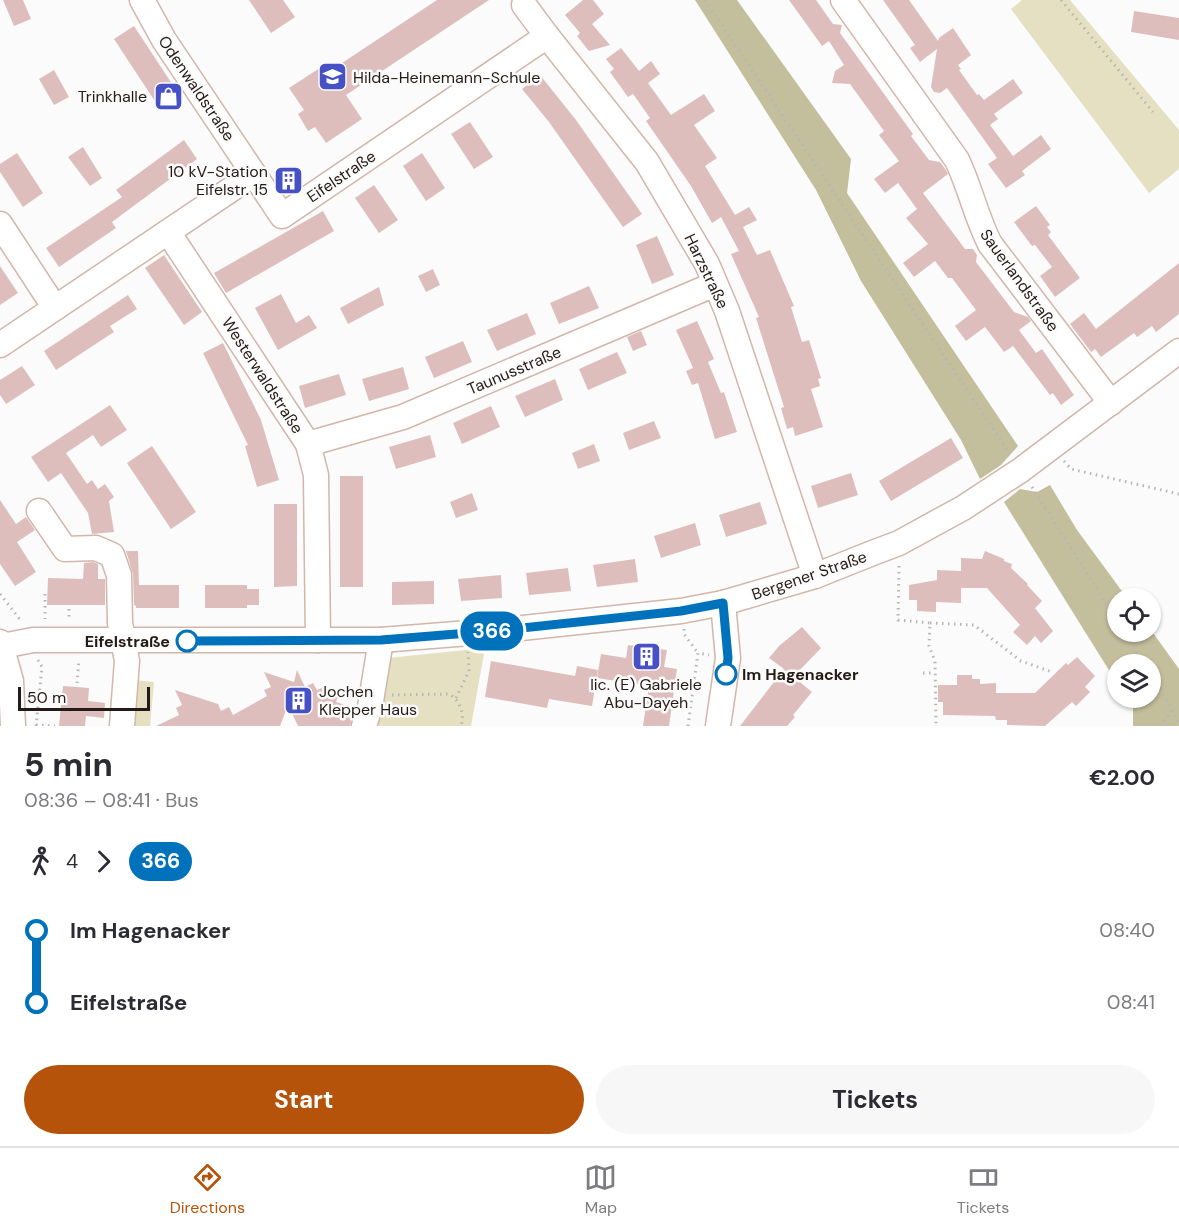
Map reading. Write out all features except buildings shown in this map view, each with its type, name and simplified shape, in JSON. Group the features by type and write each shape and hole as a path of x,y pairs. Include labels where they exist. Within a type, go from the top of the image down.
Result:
{"street":[{"name":"Odenwaldstraße","path":"142,0 164,40 254,174"},
{"name":"Sauerlandstraße","path":"843,0 957,160 965,177 979,223 990,243 1111,403"},
{"name":"Harzstraße","path":"524,5 647,162 707,264 727,311 815,576"},
{"name":"Eifelstraße","path":"254,174 282,216 547,36"},
{"path":"0,345 254,174"},
{"path":"0,224 55,308"},
{"name":"Westerwaldstraße","path":"168,232 308,444 316,475 318,640"},
{"name":"Taunusstraße","path":"308,444 403,417 715,284"},
{"name":"Bergener Straße","path":"1,644 33,640 381,640 681,611 723,603 815,576 899,543 963,508 1021,470 1179,351"},
{"path":"39,511 65,549 96,548 112,555 119,575 120,623 127,661 122,726"},
{"path":"718,726 728,658 723,603"},
{"path":"364,726 372,696 381,640"},
{"path":"1,644 11,681 28,726"}],"path":[{"path":"705,0 1021,470 1107,605"},
{"path":"1061,0 1153,112"},
{"path":"1052,447 1071,469 1179,494"},
{"path":"899,543 898,620 974,625 1021,661 1052,672"},
{"path":"45,594 46,628"},
{"path":"1,596 18,616"},
{"path":"681,611 684,634 698,653 728,658"},
{"path":"930,623 929,646 934,661 936,726"},
{"path":"456,698 469,671 467,633"},
{"path":"688,726 698,653"},
{"path":"42,668 28,726 55,726"},
{"path":"923,673 935,673"},
{"path":"1161,691 1179,724"},
{"path":"372,696 449,694 456,698 461,707 463,720 461,726"},
{"path":"1160,726 1173,710"}],"shaded area":[{"path":"695,0 737,0 851,159 847,193 1018,446 1001,465 980,479 961,440 861,281 816,190"},
{"path":"1022,0 1070,0 1179,130 1179,169 1149,193 1011,9"},
{"path":"1050,485 1077,530 1120,588 1107,588 1107,642 1160,642 1179,669 1179,726 1133,726 1133,708 1161,708 1161,654 1107,654 1107,667 1004,502 1020,489 1037,492"},
{"path":"485,648 471,726 374,726 388,658"},
{"path":"133,680 154,682 150,726 128,726"}],"bus line":[{"name":"366","path":"187,641 381,640 494,631 681,611 723,603 728,658 726,674"}],"place":[{"name":"Hilda-Heinemann-Schule","path":"332,77"},
{"name":"Trinkhalle","path":"168,96"},
{"name":"10 kV-Station Eifelstr. 15","path":"289,180"},
{"name":"Eifelstraße","path":"187,641"},
{"name":"lic. (E) Gabriele Abu-Dayeh","path":"646,656"},
{"name":"Im Hagenacker","path":"726,674"},
{"name":"Jochen Klepper Haus","path":"298,700"}]}
